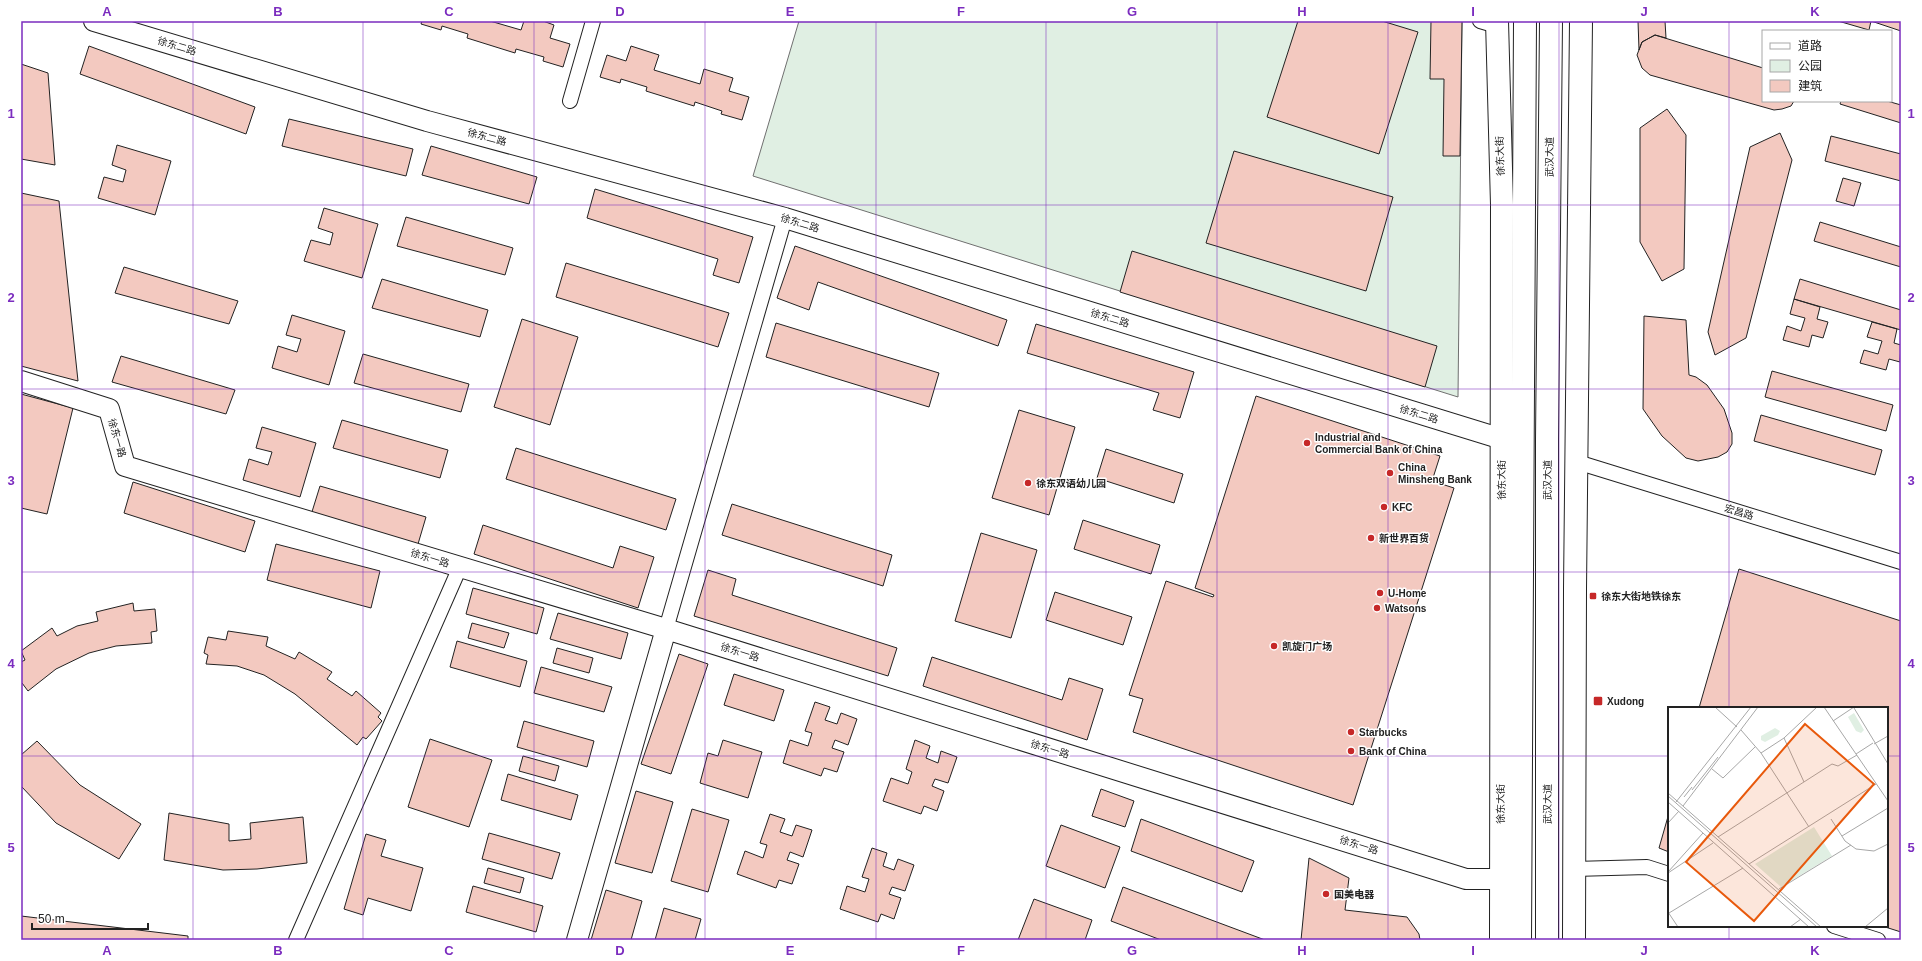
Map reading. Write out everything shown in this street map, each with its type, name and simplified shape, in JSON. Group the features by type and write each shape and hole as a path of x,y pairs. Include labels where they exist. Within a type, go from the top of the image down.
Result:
{"main road":[{"path":"1520,940 1525,21"},
{"name":"武汉大道","path":"1547,940 1547,432 1551,21"},
{"path":"1574,940 1581,21"},
{"name":"徐东大街","path":"1491,23 1502,205 1501,940"}],"street":[{"name":"徐东二路","path":"94,21 427,121 785,218 1502,439"},
{"path":"570,101 593,21"},
{"path":"577,940 785,218"},
{"name":"徐东一路","path":"21,381 109,409 125,466 666,629 1466,879 1500,879"},
{"name":"宏昌路","path":"1577,462 1901,562"},
{"path":"296,940 460,567"},
{"path":"1574,869 1647,867 1668,874"},
{"path":"1837,927 1878,940"}],"green space":[{"path":"799,21 1462,21 1458,397 753,176"}],"building":[{"path":"422,21 490,21 521,30 524,21 543,21 554,25 550,38 570,44 563,67 543,61 544,57 516,49 515,53 467,38 468,34 442,26 441,30 421,24"},
{"path":"1298,21 1382,21 1418,32 1379,154 1267,117"},
{"path":"1431,21 1462,21 1460,156 1443,156 1444,79 1430,79"},
{"path":"1638,21 1665,21 1666,38 1655,35 1642,42 1639,50"},
{"path":"1838,21 1871,21 1869,30"},
{"path":"1871,21 1901,21 1901,31"},
{"path":"1655,35 1762,68 1762,102 1793,102 1791,106 1774,110 1650,75 1642,68 1637,55 1642,42"},
{"path":"89,46 255,107 246,134 80,74"},
{"path":"631,46 659,55 654,70 700,84 704,69 733,78 729,91 749,97 742,120 721,114 722,111 695,102 694,106 646,91 647,87 621,79 620,83 600,77 607,55 626,61"},
{"path":"21,64 48,73 55,165 21,159"},
{"path":"1841,102 1890,102 1901,105 1901,123 1840,104"},
{"path":"1667,109 1686,135 1684,269 1662,281 1640,242 1640,128"},
{"path":"289,119 413,149 406,176 282,146"},
{"path":"1780,133 1792,160 1746,338 1715,355 1708,332 1750,147"},
{"path":"1831,136 1901,154 1901,181 1825,161"},
{"path":"117,145 171,161 155,215 98,198 104,177 123,182 126,170 112,165"},
{"path":"431,146 537,177 529,204 422,175"},
{"path":"1234,151 1393,197 1366,291 1206,243"},
{"path":"1843,178 1861,183 1854,206 1836,201"},
{"path":"595,189 753,237 739,283 713,275 718,259 587,218"},
{"path":"21,193 59,201 78,381 21,366"},
{"path":"324,208 378,224 362,278 304,261 311,240 330,245 333,233 318,228"},
{"path":"406,217 513,248 505,275 397,246"},
{"path":"1820,222 1901,247 1901,267 1814,241"},
{"path":"795,246 1007,320 998,346 818,282 809,310 777,298"},
{"path":"1132,251 1437,346 1425,387 1120,292"},
{"path":"566,263 729,313 718,347 556,297"},
{"path":"124,267 238,301 229,324 115,293"},
{"path":"382,279 488,310 480,337 372,308"},
{"path":"1800,279 1901,310 1901,330 1794,299"},
{"path":"1794,299 1820,307 1817,319 1828,322 1823,338 1812,335 1809,347 1783,340 1787,326 1801,331 1805,318 1790,314"},
{"path":"292,315 345,331 329,385 272,368 278,346 297,352 301,339 286,335"},
{"path":"1644,316 1686,320 1689,375 1696,377 1707,385 1724,409 1732,433 1732,444 1727,452 1718,457 1698,461 1686,458 1662,436 1643,409"},
{"path":"522,319 578,337 550,425 494,407"},
{"path":"1872,322 1897,329 1894,343 1901,345 1900,362 1889,359 1886,370 1860,363 1864,350 1878,354 1882,341 1867,337"},
{"path":"776,323 939,373 929,407 766,357"},
{"path":"1036,324 1194,372 1180,418 1153,410 1159,393 1027,353"},
{"path":"363,354 469,384 461,412 354,383"},
{"path":"121,356 235,390 226,414 112,382"},
{"path":"1772,371 1893,405 1886,431 1765,397"},
{"path":"21,394 73,408 47,514 21,508"},
{"name":"凯旋门广场","path":"1256,396 1440,456 1432,481 1454,488 1353,805 1133,732 1143,699 1129,695 1166,581 1213,597 1214,595 1195,588"},
{"path":"1019,410 1075,427 1049,515 992,498"},
{"path":"1761,415 1882,450 1875,475 1754,441"},
{"path":"342,420 448,450 440,478 333,448"},
{"path":"262,427 316,443 300,497 243,480 249,459 268,465 272,452 256,448"},
{"path":"516,448 676,499 666,530 506,479"},
{"path":"1106,449 1183,474 1174,503 1097,478"},
{"path":"133,482 255,521 245,552 124,513"},
{"path":"320,486 426,517 418,544 311,515"},
{"path":"732,504 892,555 883,586 722,535"},
{"path":"1083,520 1160,545 1151,574 1074,549"},
{"path":"483,525 613,568 620,546 654,557 638,608 474,554"},
{"path":"981,533 1037,550 1011,638 955,621"},
{"path":"276,544 380,571 371,608 267,580"},
{"path":"1739,569 1901,621 1901,932 1885,927 1888,927 1888,707 1699,707"},
{"path":"708,570 736,579 732,595 897,648 888,676 694,616"},
{"path":"473,588 544,608 537,634 466,614"},
{"path":"1055,592 1132,617 1123,645 1046,620"},
{"path":"133,603 134,611 155,609 157,631 151,632 152,643 116,646 89,653 56,669 28,691 22,683 21,684 21,662 25,660 21,651 52,628 57,636 77,626 98,621 96,612"},
{"path":"558,613 628,633 621,659 550,639"},
{"path":"472,623 509,633 504,648 468,638"},
{"path":"228,631 268,637 266,646 295,659 299,652 332,672 327,679 352,696 356,691 381,713 378,717 382,721 366,739 363,737 357,745 295,694 264,675 237,666 206,664 208,655 204,653 208,637 226,640"},
{"path":"457,641 527,661 520,687 450,667"},
{"path":"557,648 593,658 589,673 553,663"},
{"path":"679,654 708,664 671,774 641,764"},
{"path":"932,657 1062,700 1069,678 1103,689 1087,740 923,686"},
{"path":"541,667 612,687 604,712 534,693"},
{"path":"734,674 784,690 774,721 724,705"},
{"path":"815,702 830,707 825,720 837,724 841,713 857,719 848,745 835,740 832,748 844,752 837,772 824,768 821,776 783,763 790,740 808,746 812,733 805,731"},
{"path":"524,721 594,741 587,767 517,747"},
{"path":"430,739 492,760 469,827 408,807"},
{"path":"723,740 762,752 748,798 700,783 708,753 718,756"},
{"path":"915,740 930,746 926,758 938,763 941,751 957,757 948,783 935,779 932,786 944,791 937,811 924,806 921,814 883,801 891,778 908,784 912,772 906,769"},
{"path":"37,741 80,785 141,824 119,859 56,823 21,786 21,755"},
{"path":"523,756 559,766 555,781 519,771"},
{"path":"508,774 578,795 571,820 501,800"},
{"path":"1101,789 1134,801 1125,827 1092,816"},
{"path":"636,791 673,802 652,873 615,863"},
{"path":"692,809 729,820 708,892 671,881"},
{"path":"169,813 229,824 229,841 251,839 250,823 303,817 307,863 257,869 223,870 164,860"},
{"path":"770,814 785,819 780,832 792,836 796,825 812,830 803,857 790,852 787,860 799,864 792,884 779,880 776,888 737,874 745,851 763,858 767,845 760,843"},
{"path":"1668,816 1668,852 1659,848"},
{"path":"1141,819 1254,861 1242,892 1131,851"},
{"path":"1061,825 1120,847 1105,888 1046,866"},
{"path":"489,833 560,853 552,879 482,859"},
{"path":"366,834 386,840 381,856 423,868 411,911 368,898 363,915 344,909"},
{"path":"872,848 887,853 883,866 894,870 898,859 914,865 905,891 892,887 889,894 901,898 894,919 881,914 878,922 840,909 847,886 865,892 869,879 862,877"},
{"name":"国美电器","path":"1309,858 1349,878 1345,910 1407,917 1419,934 1420,940 1301,940"},
{"path":"488,868 524,878 520,893 484,883"},
{"path":"473,886 543,906 536,932 466,912"},
{"path":"1123,887 1265,940 1161,940 1111,921"},
{"path":"606,890 642,901 631,940 591,940"},
{"path":"1034,899 1092,920 1085,940 1018,940"},
{"path":"664,908 701,919 695,940 655,940"},
{"path":"21,916 188,936 188,940 21,940"}],"place":[{"name":"Industrial and Commercial Bank of China","path":"1307,443"},
{"name":"China Minsheng Bank","path":"1390,473"},
{"name":"徐东双语幼儿园","path":"1028,483"},
{"name":"KFC","path":"1384,507"},
{"name":"新世界百货","path":"1371,538"},
{"name":"U-Home","path":"1380,593"},
{"name":"徐东大街地铁徐东","path":"1593,596"},
{"name":"Watsons","path":"1377,608"},
{"name":"凯旋门广场","path":"1274,646"},
{"name":"Xudong","path":"1598,701"},
{"name":"Starbucks","path":"1351,732"},
{"name":"Bank of China","path":"1351,751"},
{"name":"国美电器","path":"1326,894"}]}
